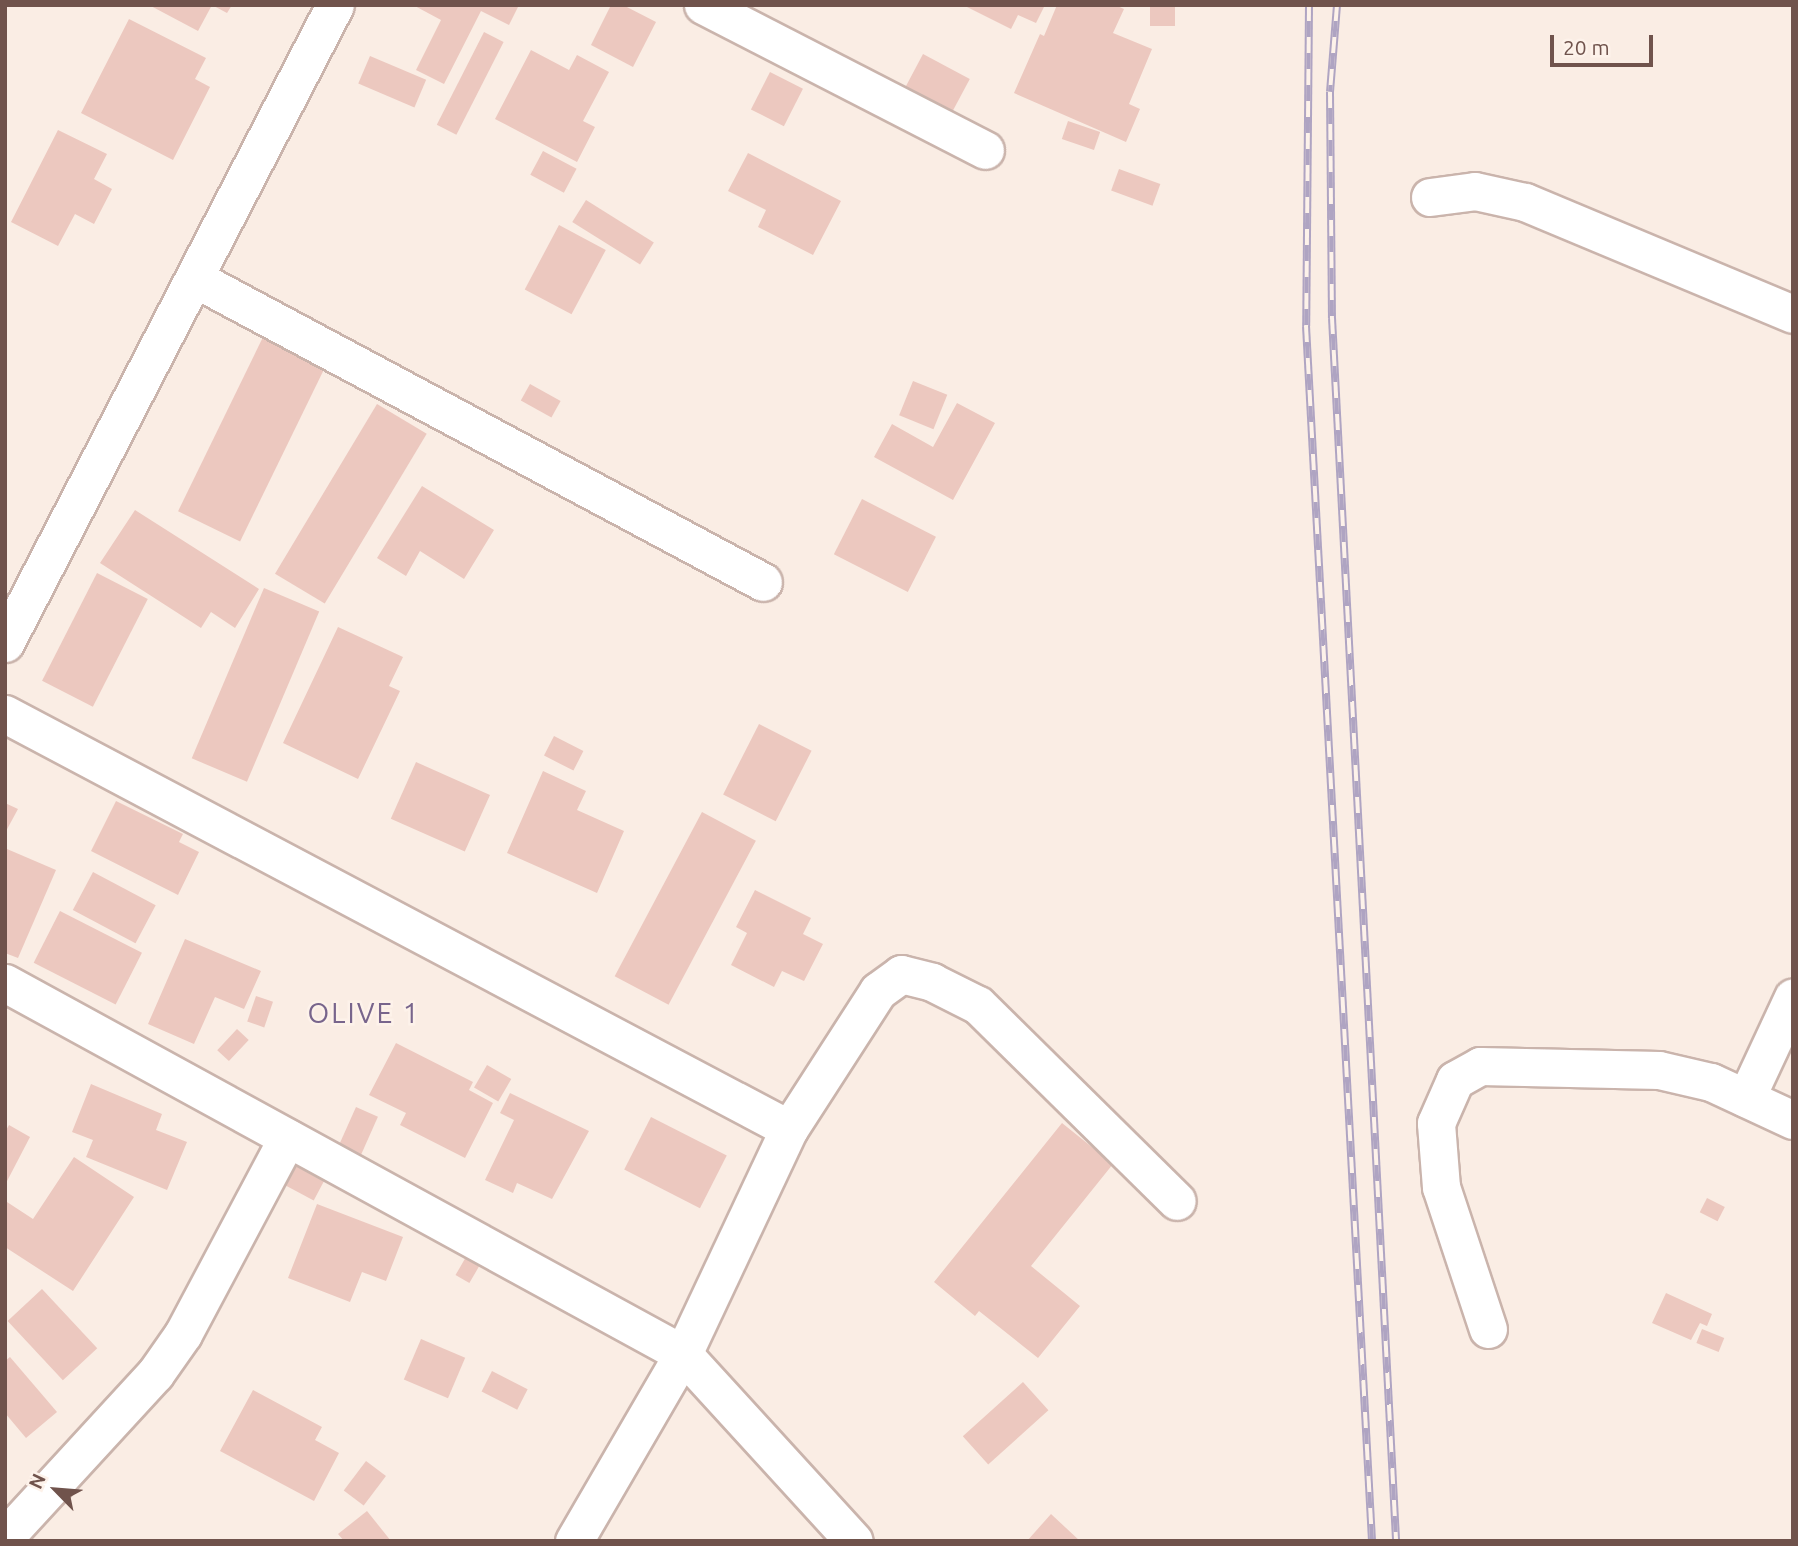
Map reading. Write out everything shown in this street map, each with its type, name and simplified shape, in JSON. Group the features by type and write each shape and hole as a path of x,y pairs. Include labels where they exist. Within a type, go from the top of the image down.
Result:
{"street":[{"path":"5,643 335,5"},
{"path":"703,5 985,150"},
{"path":"1430,197 1475,191 1525,201 1793,314"},
{"path":"194,278 762,582"},
{"path":"5,714 789,1129"},
{"path":"574,1541 684,1354 789,1129 878,991 901,974 932,982 978,1005 1177,1201"},
{"path":"5,983 684,1354 854,1541"},
{"path":"1746,1098 1793,997"},
{"path":"1488,1329 1441,1187 1436,1123 1455,1080 1480,1066 1659,1070 1711,1082 1793,1120"},
{"path":"5,1537 155,1374 183,1334 287,1138"}],"building":[{"path":"149,5 212,5 198,31"},
{"path":"212,5 232,5 227,13"},
{"path":"413,5 519,5 509,25 481,11 444,84 416,70 441,20"},
{"path":"611,5 623,5 656,22 633,67 591,45"},
{"path":"963,5 1045,5 1036,23 1018,15 1011,29"},
{"path":"1057,5 1115,5 1124,9 1113,33 1152,49 1129,104 1140,109 1126,142 1014,93 1040,34 1044,36"},
{"path":"1150,5 1175,5 1175,26 1150,26"},
{"path":"129,19 206,58 195,79 210,87 173,160 81,113"},
{"path":"484,32 504,42 456,135 437,125"},
{"path":"531,50 569,70 577,55 609,72 583,121 595,127 577,162 495,119"},
{"path":"923,54 970,79 952,112 906,87"},
{"path":"370,56 426,80 414,107 358,84"},
{"path":"770,72 803,89 784,126 751,109"},
{"path":"1068,121 1100,132 1094,150 1062,139"},
{"path":"58,130 107,154 94,179 112,189 94,224 75,214 58,246 11,222"},
{"path":"543,151 577,169 564,193 530,175"},
{"path":"748,153 841,201 813,255 758,227 766,210 728,191"},
{"path":"1119,169 1160,184 1152,206 1111,191"},
{"path":"586,200 654,242 640,264 572,222"},
{"path":"559,225 606,250 572,314 525,289"},
{"path":"264,335 326,365 240,541 178,511"},
{"path":"913,381 947,395 933,429 899,415"},
{"path":"530,384 561,401 551,418 521,401"},
{"path":"957,403 995,423 953,500 874,457 892,424 933,447"},
{"path":"377,404 427,434 325,604 275,574"},
{"path":"422,486 494,530 464,579 420,551 406,576 377,558"},
{"path":"862,499 936,537 908,592 834,554"},
{"path":"135,510 259,589 235,628 211,612 201,628 100,563"},
{"path":"97,573 148,599 93,707 42,681"},
{"path":"264,588 319,611 247,782 192,758"},
{"path":"338,627 403,657 389,686 400,691 358,779 283,743"},
{"path":"759,724 812,751 776,821 723,794"},
{"path":"554,736 583,751 573,771 544,756"},
{"path":"416,762 490,795 465,852 391,819"},
{"path":"543,771 586,791 577,810 624,831 597,893 507,853"},
{"path":"116,801 183,834 179,842 199,852 178,895 91,851"},
{"path":"5,803 18,809 5,833"},
{"path":"702,812 756,841 669,1005 615,976"},
{"path":"7,849 56,870 18,958 5,953"},
{"path":"93,872 156,905 136,943 73,910"},
{"path":"755,890 811,918 803,934 823,944 804,981 782,971 774,987 731,965 747,933 736,927"},
{"path":"60,911 142,953 116,1004 34,963"},
{"path":"185,939 261,971 244,1009 215,997 194,1044 148,1024"},
{"path":"256,996 273,1002 264,1027 247,1022"},
{"path":"237,1029 249,1040 229,1061 217,1050"},
{"path":"396,1043 473,1082 469,1090 493,1103 465,1158 400,1125 406,1113 369,1095"},
{"path":"487,1065 511,1079 498,1102 474,1088"},
{"path":"91,1084 162,1114 156,1130 187,1142 167,1190 86,1157 93,1140 72,1132"},
{"path":"510,1093 589,1131 552,1199 517,1183 513,1193 485,1180 514,1120 500,1113"},
{"path":"356,1107 378,1117 361,1155 339,1145"},
{"path":"651,1117 727,1156 700,1208 624,1170"},
{"path":"1062,1123 1113,1164 1031,1266 1080,1306 1038,1358 979,1311 975,1316 934,1282"},
{"path":"9,1125 30,1137 5,1185 5,1132"},
{"path":"74,1157 134,1197 73,1291 5,1247 5,1205 7,1202 33,1219"},
{"path":"296,1157 328,1174 314,1200 282,1183"},
{"path":"1707,1198 1725,1207 1718,1221 1700,1212"},
{"path":"317,1204 403,1237 386,1281 362,1272 350,1302 288,1278"},
{"path":"470,1250 484,1258 469,1283 455,1275"},
{"path":"42,1289 97,1348 63,1380 8,1321"},
{"path":"1666,1293 1712,1314 1707,1326 1700,1323 1691,1340 1652,1323"},
{"path":"1702,1329 1724,1338 1719,1352 1696,1343"},
{"path":"421,1339 465,1358 448,1398 404,1380"},
{"path":"10,1357 57,1412 26,1438 5,1413 5,1361"},
{"path":"492,1371 528,1389 517,1410 482,1391"},
{"path":"1023,1382 1048,1410 988,1464 963,1436"},
{"path":"253,1390 322,1427 315,1440 339,1453 314,1501 220,1451"},
{"path":"366,1461 386,1476 364,1506 344,1491"},
{"path":"367,1511 391,1541 344,1541 338,1534"},
{"path":"1051,1514 1080,1541 1027,1541"}],"railway":[{"path":"1309,5 1306,326 1372,1541"},
{"path":"1337,5 1330,92 1332,318 1396,1541"}],"district":[{"name":"OLIVE 1","path":"364,1013"}]}
